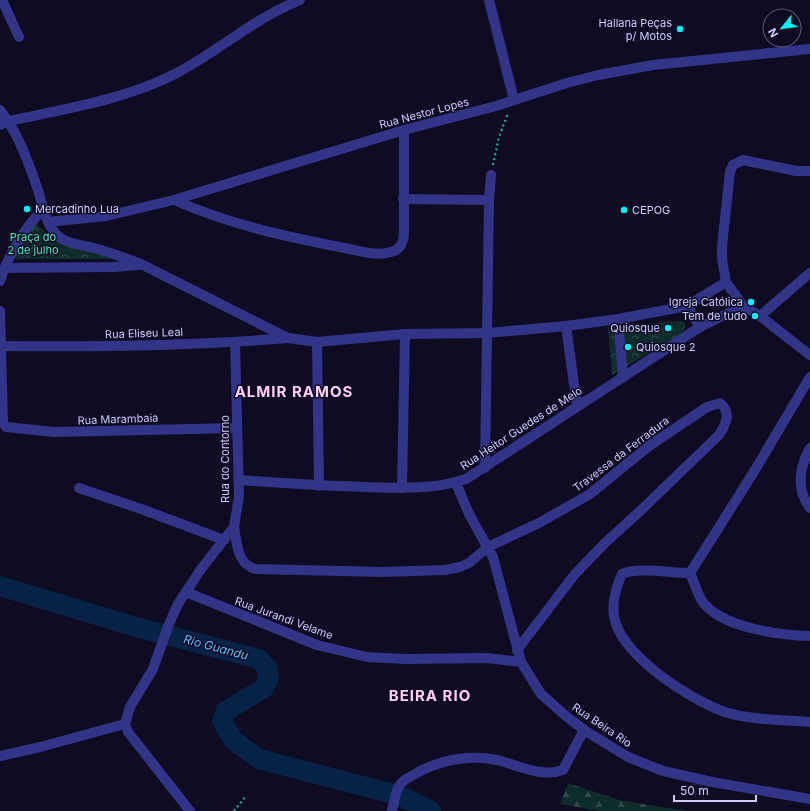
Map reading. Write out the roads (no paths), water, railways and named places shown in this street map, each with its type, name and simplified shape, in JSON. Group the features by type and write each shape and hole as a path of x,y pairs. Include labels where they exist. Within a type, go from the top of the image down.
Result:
{"street":[{"path":"2,0 19,37"},
{"path":"4,123 101,101 168,77 209,54 265,17 297,0"},
{"path":"489,0 514,100"},
{"name":"Rua Nestor Lopes","path":"48,222 106,216 174,200 404,130 598,75 653,65 810,50"},
{"path":"0,110 4,123 38,191 48,222 61,239 118,255 141,264 288,338 317,342 405,334 487,333 566,326 618,319 687,306 726,282"},
{"path":"174,200 200,212 292,239 374,253 391,252 398,249 402,244 404,234 404,130"},
{"path":"810,171 790,170 743,160 733,164 728,187 722,246 722,259 726,282 744,306 760,316 810,355"},
{"path":"485,468 489,200 491,175"},
{"path":"403,199 489,200"},
{"path":"0,281 5,268 29,225 43,210"},
{"path":"5,268 114,267 141,264"},
{"path":"760,316 810,273"},
{"path":"687,306 700,327"},
{"name":"Rua Heitor Guedes de Melo","path":"238,480 319,486 402,488 456,483 485,468 577,406 700,327 744,306"},
{"path":"0,311 1,346"},
{"path":"618,319 623,377"},
{"path":"566,326 577,406"},
{"path":"402,488 405,334"},
{"name":"Rua Eliseu Leal","path":"1,346 89,347 235,343 288,338"},
{"path":"317,342 319,486"},
{"name":"Rua do Contorno","path":"125,724 130,707 153,669 169,624 186,592 234,527 239,496 235,343"},
{"name":"Rua Marambaia","path":"1,346 3,422 6,428 54,432 237,428"},
{"path":"690,573 755,470 810,377"},
{"name":"Travessa da Ferradura","path":"234,527 238,550 242,560 250,568 263,570 384,572 445,570 469,563 488,547 539,523 590,494 648,446 707,407 716,403 720,403 724,406 728,415 719,434 606,542 575,574 517,650"},
{"path":"810,448 802,462 801,484 803,496 810,508"},
{"name":"Rua Beira Rio","path":"456,483 469,514 488,547 500,578 521,662 542,694 584,730 628,757 663,771 712,782 810,799"},
{"path":"78,488 144,510 224,540"},
{"path":"690,573 629,571 622,574 615,596 614,616 626,643 660,676 685,693 726,712 764,718 810,722 810,718"},
{"path":"690,573 702,600 711,610 729,621 787,636 810,636"},
{"name":"Rua Jurandi Velame","path":"186,592 317,645 368,657 406,659 487,658 521,662"},
{"path":"0,756 40,748 125,724 136,742 190,811"},
{"path":"392,811 399,785 406,779 422,770 438,764 462,758 497,760 538,772 556,772 563,770 584,730"}],"waterway":[{"name":"Rio Guandu","path":"0,586 136,627 259,659 267,668 269,678 264,688 226,711 222,721 233,740 259,759 401,796 431,811"}],"place":[{"name":"Hallana Peças p/ Motos","path":"680,29"},
{"name":"Mercadinho Lua","path":"27,209"},
{"name":"CEPOG","path":"624,210"},
{"name":"Igreja Católica","path":"751,302"},
{"name":"Tem de tudo","path":"755,316"},
{"name":"Quiosque","path":"668,328"},
{"name":"Quiosque 2","path":"628,347"}],"district":[{"name":"ALMIR RAMOS","path":"294,391"},
{"name":"BEIRA RIO","path":"430,695"}],"park label":[{"name":"Praça do 2 de julho","path":"33,243"}]}
